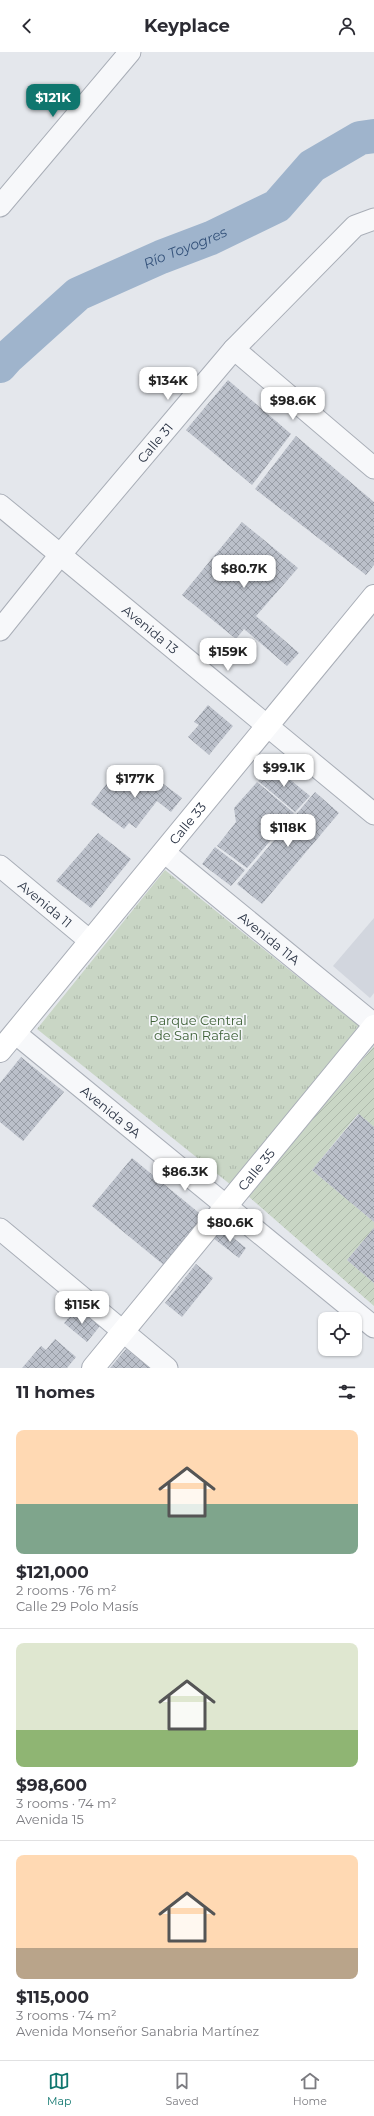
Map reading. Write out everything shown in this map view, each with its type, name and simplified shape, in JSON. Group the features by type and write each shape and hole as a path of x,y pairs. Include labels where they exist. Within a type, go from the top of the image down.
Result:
{"main road":[{"name":"Calle 33","path":"0,1051 374,596"},
{"name":"Calle 35","path":"93,1368 228,1206 374,1025"}],"street":[{"path":"0,206 130,52"},
{"name":"Calle 31","path":"0,630 60,555 234,349 355,226 374,219"},
{"path":"234,349 374,468"},
{"name":"Avenida 13","path":"0,505 374,814"},
{"name":"Avenida 11A","path":"164,852 374,1025"},
{"name":"Avenida 11","path":"0,866 90,941"},
{"name":"Avenida 9A","path":"15,1033 374,1327"},
{"path":"0,1229 167,1368"}],"shaded area":[{"path":"374,918 374,993 370,998 333,966"}],"green space":[{"name":"Parque Central de San Rafael","path":"165,870 359,1026 231,1185 37,1029"},
{"path":"374,1046 374,1127 358,1114 312,1170 374,1222 374,1228 347,1260 374,1283 374,1306 248,1196"}],"building":[{"path":"228,380 291,434 252,485 186,430"},
{"path":"296,436 374,502 374,565 366,575 255,489"},
{"path":"242,522 298,568 256,616 299,653 287,666 244,629 236,639 182,595"},
{"path":"208,705 233,726 209,755 188,737 199,725 194,722"},
{"path":"271,764 310,796 295,812 258,781"},
{"path":"141,767 182,798 171,812 157,801 136,828 129,823 124,829 91,804 108,782 118,789 122,784 126,787"},
{"path":"257,782 294,813 247,868 217,846 236,822 234,808"},
{"path":"315,792 339,813 262,904 237,884"},
{"path":"98,833 131,859 91,908 56,881"},
{"path":"215,847 245,870 231,886 202,864"},
{"path":"21,1057 64,1092 23,1141 0,1122 0,1083"},
{"path":"359,1114 374,1127 374,1222 312,1170"},
{"path":"132,1158 204,1217 165,1266 92,1206"},
{"path":"221,1228 246,1248 239,1258 213,1238"},
{"path":"374,1228 374,1283 347,1260"},
{"path":"196,1264 213,1278 182,1317 165,1303"},
{"path":"77,1308 100,1326 87,1342 64,1323"},
{"path":"55,1339 76,1357 67,1368 22,1368 41,1346 46,1350"},
{"path":"126,1349 150,1368 110,1368"}],"waterway":[{"name":"Río Toyogres","path":"0,366 78,294 161,257 211,238 277,206 312,166 360,138 374,136"}]}
